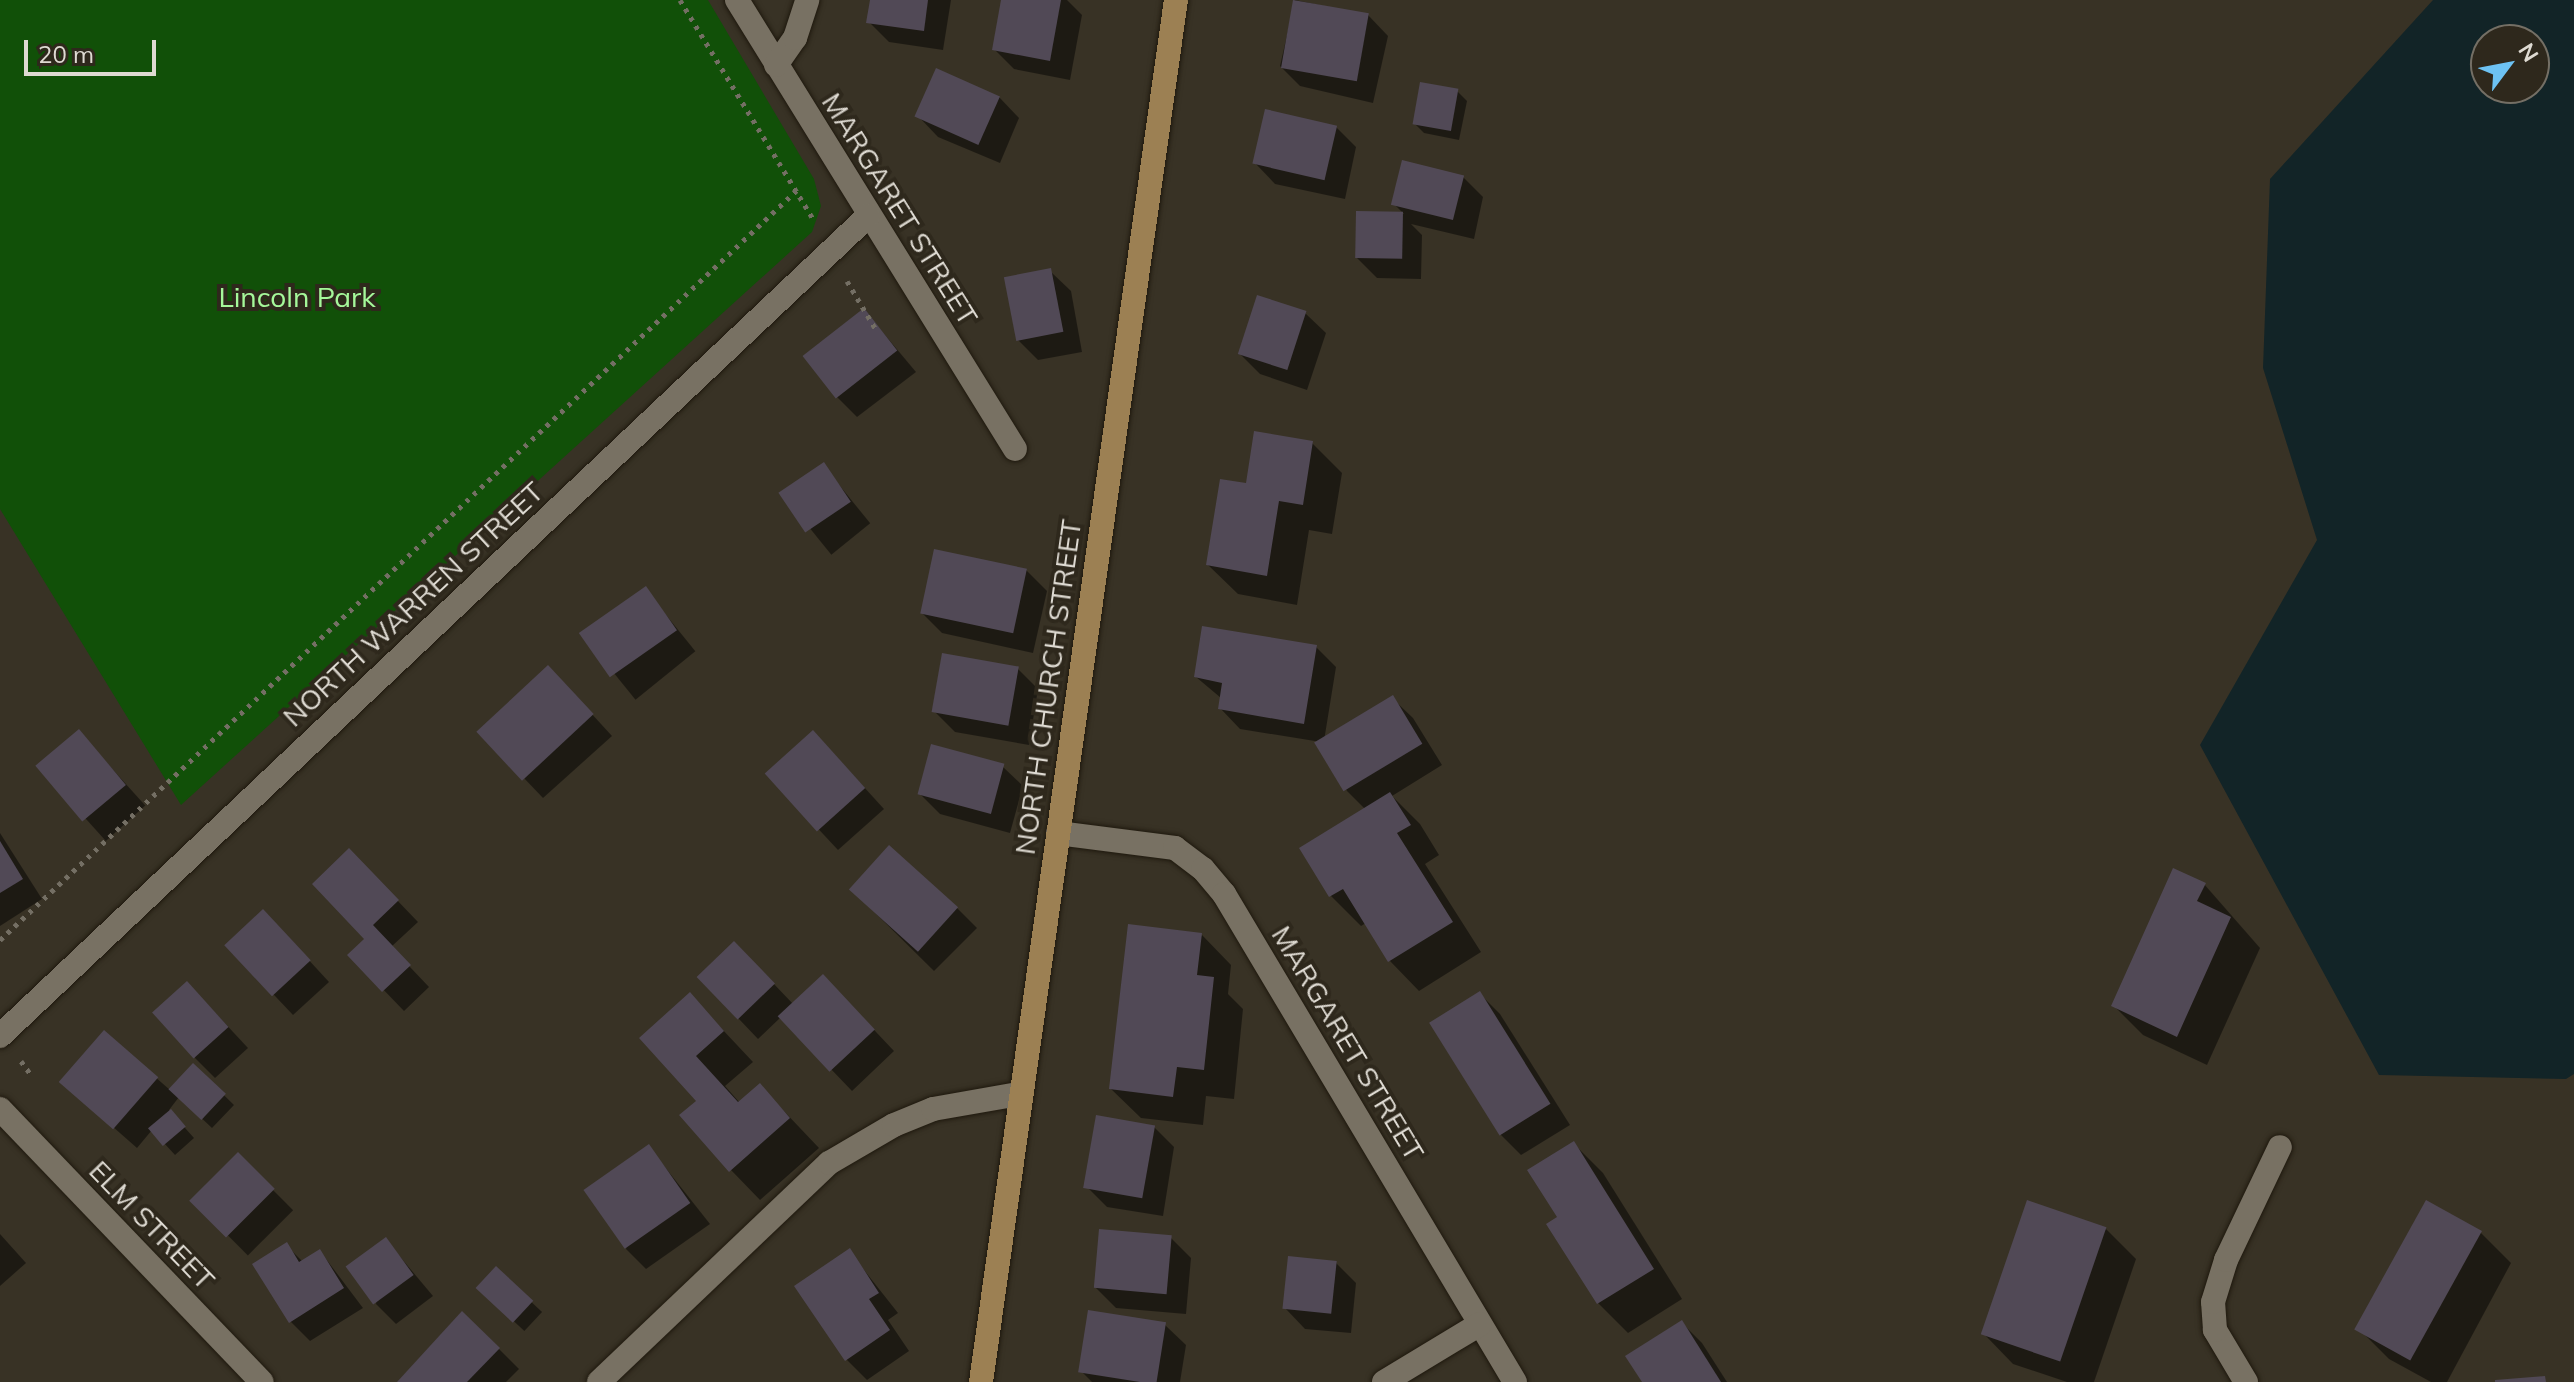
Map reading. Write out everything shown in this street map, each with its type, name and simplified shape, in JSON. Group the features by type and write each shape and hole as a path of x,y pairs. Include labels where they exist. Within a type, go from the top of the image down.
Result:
{"main road":[{"name":"NORTH CHURCH STREET","path":"981,1382 1018,1094 1176,0"}],"street":[{"name":"MARGARET STREET","path":"737,0 1015,449"},
{"path":"776,65 795,38 807,0"},
{"name":"NORTH WARREN STREET","path":"0,1036 868,216"},
{"name":"MARGARET STREET","path":"1058,833 1175,848 1203,869 1224,894 1515,1382"},
{"path":"599,1382 829,1163 894,1125 933,1109 1018,1094"},
{"name":"ELM STREET","path":"0,1109 262,1382"},
{"path":"2246,1382 2215,1330 2213,1302 2226,1260 2280,1147"},
{"path":"1384,1382 1480,1324"}],"path":[{"path":"680,0 798,189 830,253 875,328"},
{"path":"0,940 798,189"}],"green space":[{"name":"Lincoln Park","path":"0,0 708,0 814,179 821,206 812,232 181,805 0,509"}],"shaded area":[{"path":"2433,0 2574,0 2574,1074 2566,1079 2379,1075 2200,745 2317,540 2263,368 2270,179"}],"building":[{"path":"870,0 928,0 924,31 866,23"},
{"path":"1001,0 1061,0 1050,61 992,50"},
{"path":"1293,0 1369,13 1357,81 1281,68"},
{"path":"936,68 1000,96 978,145 914,116"},
{"path":"1420,82 1458,89 1451,131 1413,124"},
{"path":"1265,109 1337,126 1325,180 1252,164"},
{"path":"1402,160 1464,175 1453,220 1391,205"},
{"path":"1356,211 1403,212 1402,259 1355,258"},
{"path":"1051,268 1063,332 1016,341 1004,277"},
{"path":"1257,295 1306,311 1287,370 1238,354"},
{"path":"864,308 897,351 836,399 803,356"},
{"path":"1254,431 1313,441 1303,505 1279,501 1267,576 1206,565 1220,479 1246,483"},
{"path":"824,462 851,502 805,533 778,493"},
{"path":"934,549 1027,569 1013,633 920,614"},
{"path":"646,586 677,630 610,677 579,633"},
{"path":"1202,626 1317,645 1304,724 1218,709 1222,683 1194,677"},
{"path":"942,653 1019,667 1008,726 932,712"},
{"path":"548,665 594,714 522,781 476,732"},
{"path":"1393,695 1422,744 1343,791 1314,742"},
{"path":"79,729 126,785 82,822 35,766"},
{"path":"813,730 865,788 817,831 765,773"},
{"path":"931,744 1004,764 991,814 918,794"},
{"path":"1390,792 1411,825 1397,833 1453,922 1388,962 1343,889 1329,897 1299,848"},
{"path":"0,841 23,879 0,893"},
{"path":"889,845 958,907 918,952 849,890"},
{"path":"349,848 399,900 373,925 411,965 382,992 347,955 364,939 312,884"},
{"path":"2173,868 2206,883 2197,901 2231,917 2177,1037 2111,1006"},
{"path":"263,909 311,960 272,996 224,945"},
{"path":"1128,924 1202,933 1197,975 1214,977 1204,1070 1177,1067 1173,1097 1109,1089"},
{"path":"734,941 775,983 738,1020 697,977"},
{"path":"823,974 875,1030 829,1072 778,1016"},
{"path":"187,981 228,1027 194,1059 152,1012"},
{"path":"1480,991 1550,1104 1500,1136 1429,1023"},
{"path":"690,992 724,1031 696,1056 738,1102 760,1083 790,1118 729,1172 679,1115 696,1101 639,1038"},
{"path":"104,1030 158,1077 113,1129 59,1082"},
{"path":"193,1063 226,1094 201,1120 168,1089"},
{"path":"171,1109 186,1127 163,1146 148,1128"},
{"path":"1096,1115 1155,1125 1142,1198 1083,1188"},
{"path":"1574,1141 1654,1269 1597,1304 1546,1224 1557,1217 1527,1170"},
{"path":"649,1144 690,1203 625,1249 583,1190"},
{"path":"238,1152 275,1189 226,1238 189,1201"},
{"path":"2027,1200 2106,1227 2060,1362 1981,1334"},
{"path":"2426,1200 2482,1231 2410,1360 2354,1329"},
{"path":"1099,1229 1172,1235 1167,1294 1094,1288"},
{"path":"386,1237 414,1275 373,1304 346,1266"},
{"path":"287,1242 299,1262 320,1249 344,1288 289,1323 252,1264"},
{"path":"850,1248 879,1293 869,1299 890,1330 845,1361 794,1286"},
{"path":"1288,1256 1337,1261 1331,1314 1282,1309"},
{"path":"496,1266 533,1301 513,1323 476,1288"},
{"path":"1088,1310 1166,1322 1157,1382 1078,1372"},
{"path":"462,1311 500,1348 467,1382 397,1382"},
{"path":"1682,1320 1721,1382 1642,1382 1625,1356"},
{"path":"2545,1376 2546,1382 2495,1382 2495,1380"}]}
